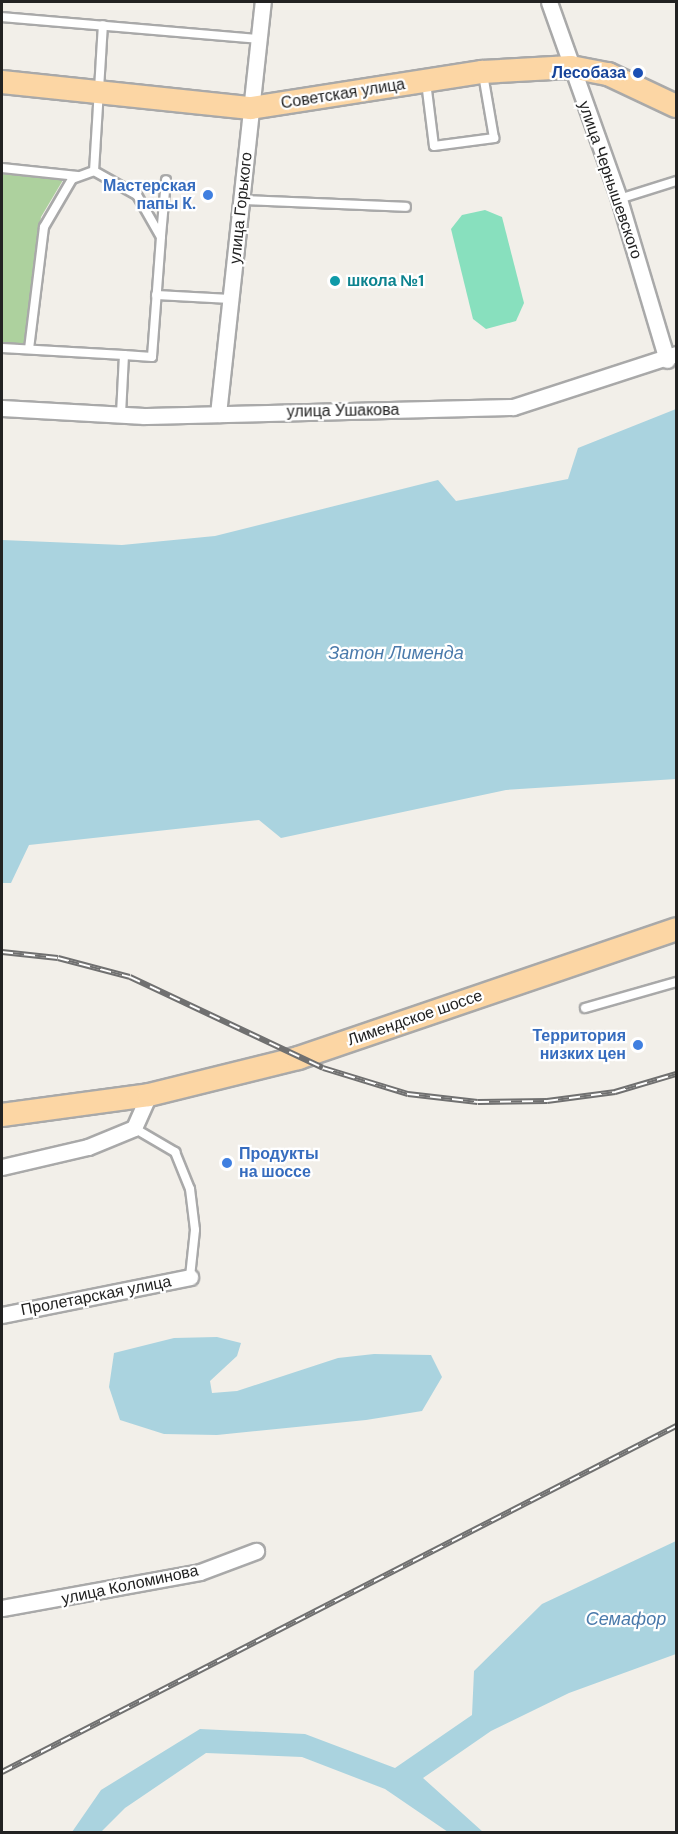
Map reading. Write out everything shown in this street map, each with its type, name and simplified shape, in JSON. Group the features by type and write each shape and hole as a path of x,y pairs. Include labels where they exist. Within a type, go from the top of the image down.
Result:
{"main road":[{"name":"Советская улица","path":"2,82 251,108 482,72 571,67 608,74 673,101"},
{"name":"Лимендское шоссе","path":"2,1115 149,1095 298,1058 676,929"}],"street":[{"name":"улица Горького","path":"218,414 263,2"},
{"name":"улица Чернышевского","path":"549,2 672,357"},
{"name":"улица Ушакова","path":"2,408 122,415 513,407 672,357"},
{"path":"2,1167 88,1147 134,1128 149,1095"},
{"name":"Пролетарская улица","path":"2,1315 190,1277"},
{"name":"улица Коломинова","path":"2,1608 200,1572 256,1551"}],"lane":[{"path":"2,17 259,39"},
{"path":"94,171 96,91 103,25"},
{"path":"426,81 434,146 494,138 482,72"},
{"path":"2,168 78,176 94,171 137,195 161,237"},
{"path":"29,349 44,227 56,200 78,176"},
{"path":"2,348 152,357 166,180"},
{"path":"619,199 676,181"},
{"path":"242,200 406,207"},
{"path":"156,295 232,299"},
{"path":"122,415 124,355"},
{"path":"585,1008 676,982"},
{"path":"134,1128 175,1152 190,1189 195,1239 190,1277"}],"green space":[{"path":"2,174 63,180 41,217 24,345 2,343"},
{"path":"485,210 502,217 524,303 516,321 486,329 473,319 451,229 462,215"}],"water":[{"name":"Затон Лименда","path":"676,409 676,779 506,790 281,838 259,820 29,845 11,883 2,883 2,540 122,545 215,536 438,480 456,501 568,479 578,448"},
{"path":"217,1337 241,1343 237,1356 210,1381 212,1393 237,1391 338,1358 374,1354 431,1355 442,1377 422,1411 366,1420 217,1435 164,1434 120,1420 109,1387 114,1353 174,1338"},
{"name":"Семафор","path":"676,1541 676,1654 569,1693 491,1731 423,1778 483,1832 448,1832 385,1789 302,1757 206,1753 125,1808 101,1832 72,1832 101,1790 200,1729 305,1734 395,1768 472,1715 474,1671 542,1604"}],"railway":[{"path":"2,952 58,958 130,977 323,1068 408,1094 478,1102 547,1101 615,1092 676,1074"},
{"path":"2,1772 676,1426"}],"place":[{"name":"Лесобаза","path":"638,73"},
{"name":"Мастерская папы К.","path":"208,195"},
{"name":"школа №1","path":"335,281"},
{"name":"Территория низких цен","path":"638,1045"},
{"name":"Продукты на шоссе","path":"227,1163"}]}
